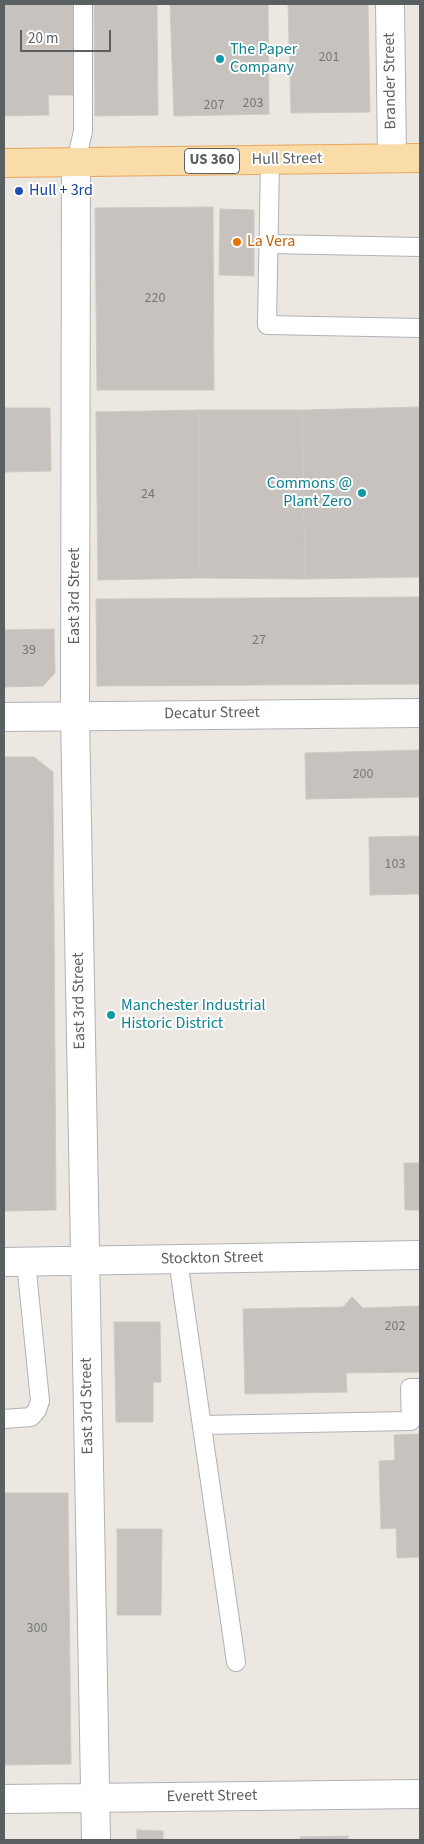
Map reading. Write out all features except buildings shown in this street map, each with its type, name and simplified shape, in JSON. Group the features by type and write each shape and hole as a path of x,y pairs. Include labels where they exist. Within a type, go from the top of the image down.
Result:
{"main road":[{"name":"Hull Street","path":"4,163 420,158"}],"street":[{"name":"Brander Street","path":"390,4 392,158"},
{"name":"East 3rd Street","path":"76,162 75,716 96,1840"},
{"name":"Decatur Street","path":"4,717 420,713"},
{"name":"Stockton Street","path":"15,1262 420,1256"},
{"name":"Everett Street","path":"4,1799 420,1794"}],"lane":[{"path":"76,162 83,131 83,4"},
{"path":"270,160 267,325 420,328"},
{"path":"269,244 420,247"},
{"path":"178,1260 236,1662"},
{"path":"4,1419 31,1417 37,1410 40,1401 15,1262"},
{"path":"202,1425 410,1421 410,1388 420,1388"}],"place":[{"name":"The Paper Company","path":"220,59"},
{"name":"Hull + 3rd","path":"19,191"},
{"name":"La Vera","path":"237,242"},
{"name":"Commons @ Plant Zero","path":"362,493"},
{"name":"Manchester Industrial Historic District","path":"111,1015"}]}
